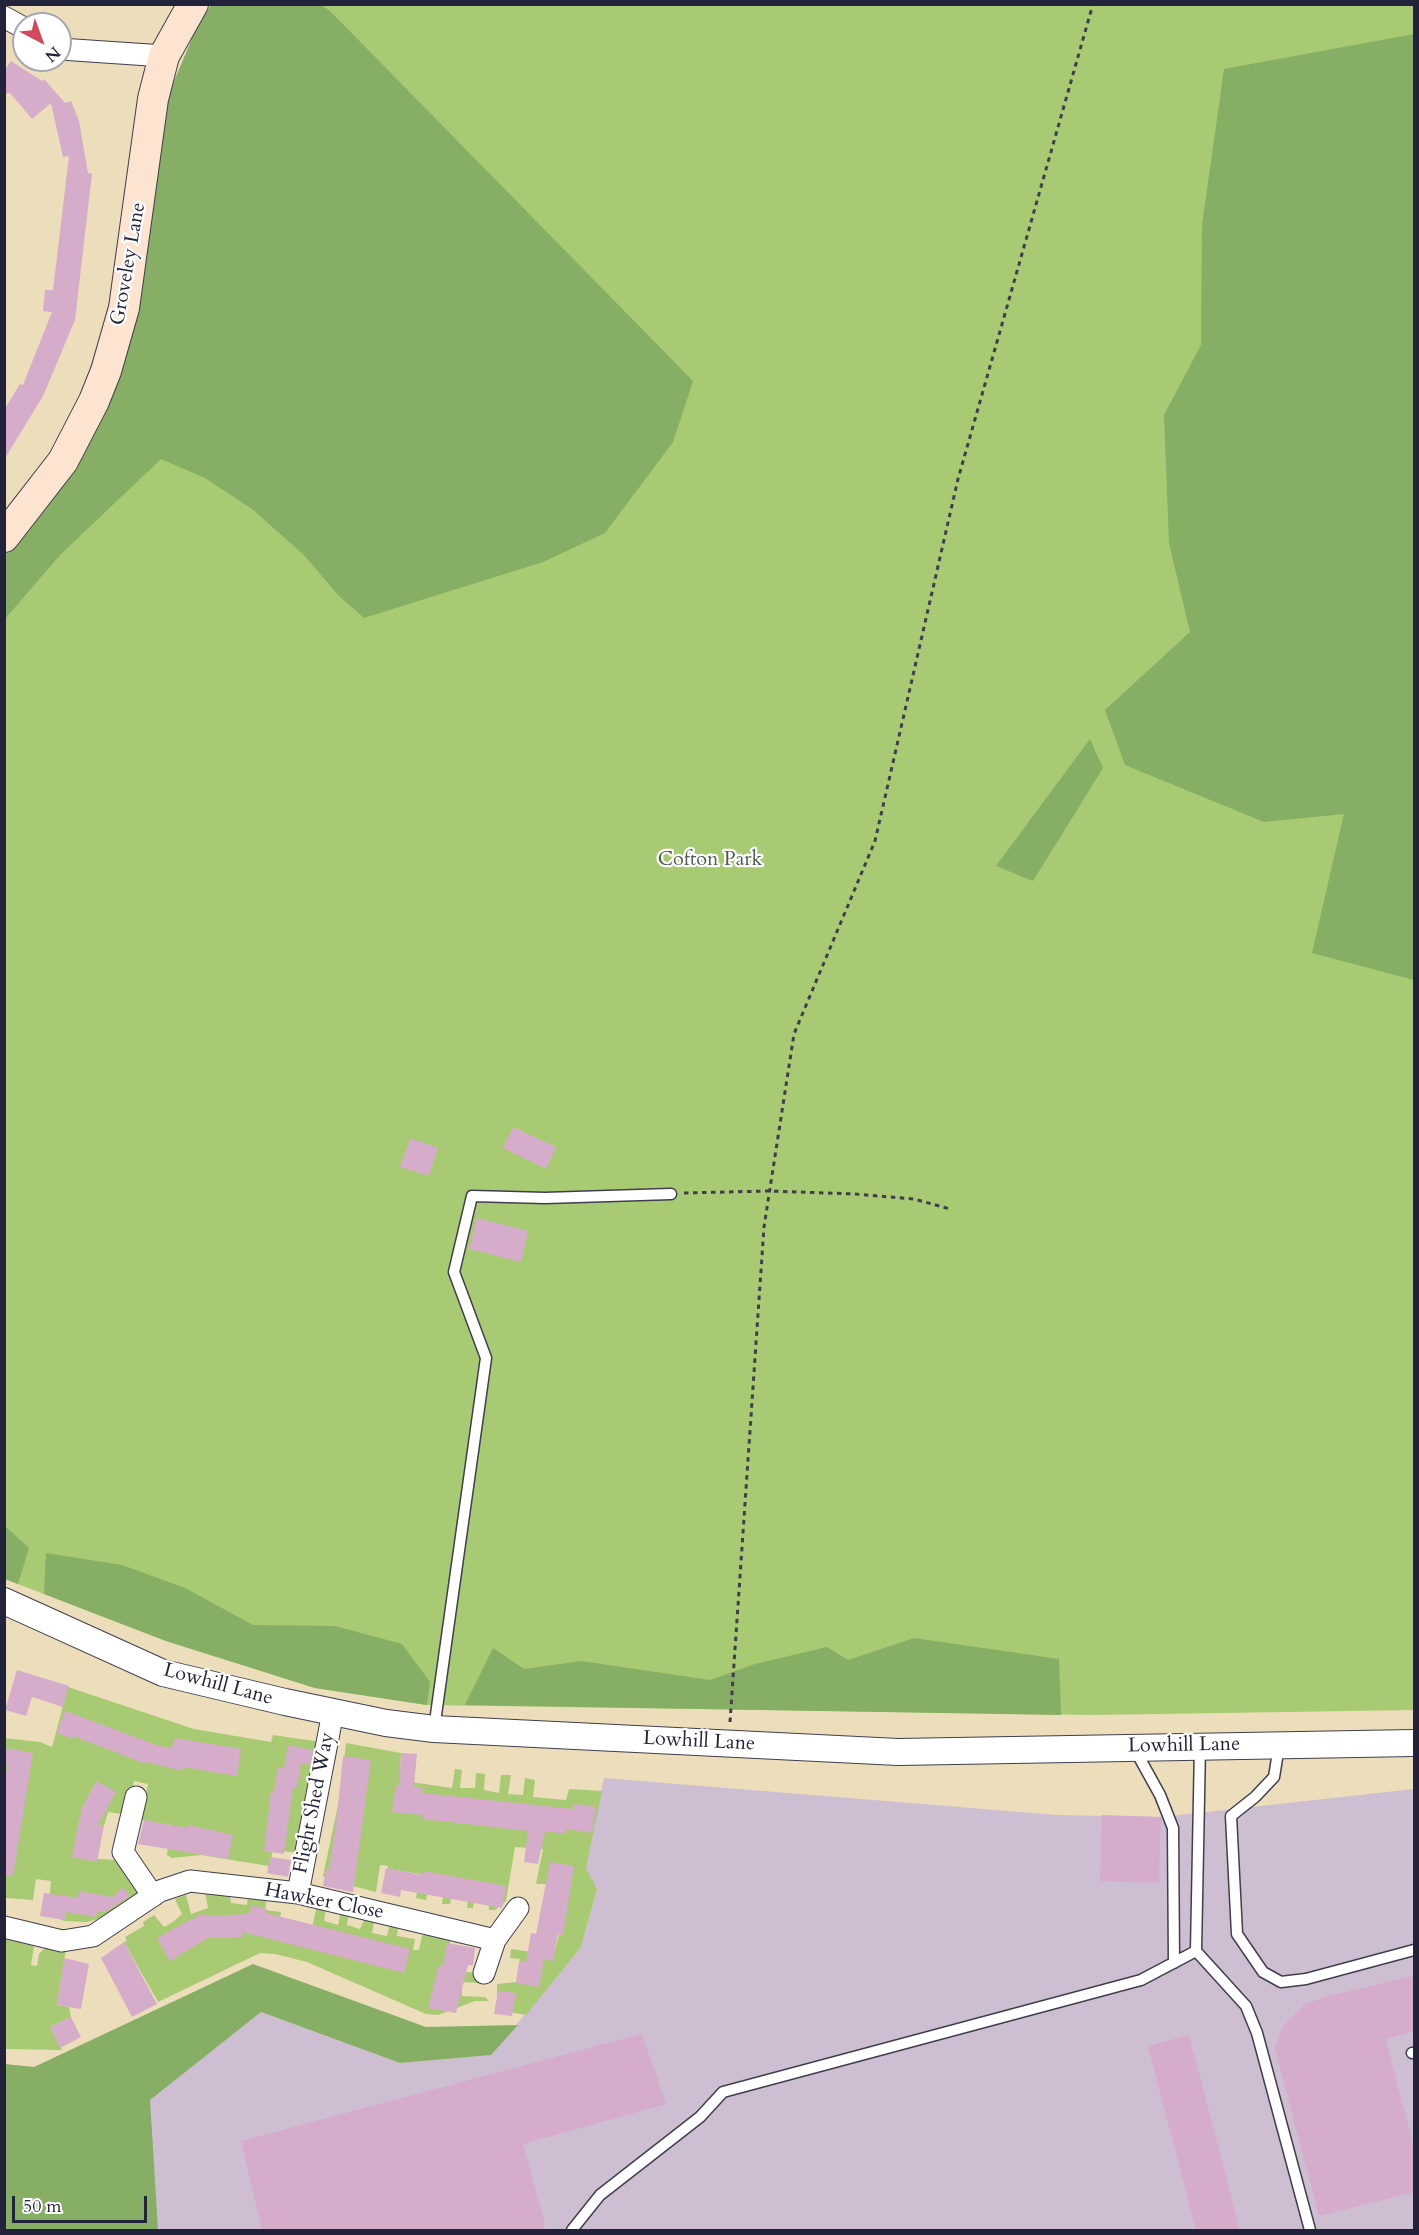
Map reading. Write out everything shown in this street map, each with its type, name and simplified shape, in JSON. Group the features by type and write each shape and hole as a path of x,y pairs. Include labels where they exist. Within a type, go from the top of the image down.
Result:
{"main road":[{"name":"Groveley Lane","path":"4,537 63,461 94,401 106,371 124,308 153,99 164,56 193,4"}],"street":[{"path":"72,50 164,56"},
{"name":"Lowhill Lane","path":"4,1601 164,1672 333,1712 386,1723 434,1729 898,1752 1414,1743"},
{"name":"Flight Shed Way","path":"298,1893 333,1712"},
{"path":"136,1797 123,1852 153,1896"},
{"name":"Hawker Close","path":"4,1927 62,1941 93,1936 153,1896 190,1881 298,1893 495,1940"},
{"path":"484,1973 495,1940 518,1908"}],"lane":[{"path":"434,1729 486,1358 454,1272 472,1196 545,1198 671,1194"},
{"path":"1279,1745 1274,1777 1256,1797 1232,1816 1237,1934 1263,1972 1281,1982 1306,1979 1414,1950"},
{"path":"1200,1746 1196,1951 1246,2006 1257,2033 1310,2230"},
{"path":"1133,1747 1160,1796 1173,1828 1174,1964"},
{"path":"572,2230 600,2195 700,2117 723,2092 1142,1980 1196,1951"}],"path":[{"path":"729,1743 769,1191 794,1034 875,841 958,479 1093,4"},
{"path":"671,1194 769,1191 855,1194 914,1199 950,1209"}],"shaded area":[{"path":"604,1778 1057,1815 1161,1817 1414,1789 1414,2230 5,2230 95,2143 261,2012 400,2063 491,2055 581,1947 597,1889 585,1868"}],"green space":[{"name":"Cofton Park","path":"211,5 1414,5 1414,1710 1093,1715 427,1705 315,1688 166,1641 5,1579 4,552 59,481"},
{"path":"211,5 321,5 330,11 693,381 673,442 605,533 543,562 364,618 338,595 303,554 252,509 205,478 161,459 60,555 5,619 5,552 91,434 164,105 196,29"},
{"path":"1414,34 1414,980 1312,953 1344,814 1264,822 1125,765 1105,710 1190,632 1169,543 1164,415 1201,345 1202,225 1224,69"},
{"path":"1090,739 1103,768 1033,881 996,866"},
{"path":"4,1525 29,1548 18,1584 5,1579"},
{"path":"46,1553 122,1565 185,1588 253,1625 335,1626 402,1644 430,1682 427,1705 315,1688 166,1641 44,1594"},
{"path":"914,1638 1059,1659 1061,1715 465,1705 493,1648 524,1669 581,1661 710,1680 755,1664 827,1647 848,1660"},
{"path":"68,1687 194,1729 271,1742 273,1735 321,1742 299,1853 273,1850 269,1866 201,1855 172,1858 167,1855 171,1825 141,1820 148,1784 134,1781 128,1815 108,1812 104,1826 79,1822 73,1857 115,1860 140,1891 109,1915 88,1922 65,1921 48,1914 51,1881 36,1879 33,1900 5,1898 4,1738 40,1742 52,1747"},
{"path":"346,1743 401,1753 400,1769 411,1782 452,1788 455,1769 462,1770 460,1788 475,1788 476,1773 485,1774 484,1790 499,1793 501,1775 511,1775 508,1794 523,1795 525,1778 535,1780 533,1797 566,1800 569,1789 602,1791 586,1868 597,1889 581,1947 526,2015 497,2010 497,1984 516,1982 520,1959 510,1958 511,1949 554,1955 571,1884 536,1884 543,1849 515,1847 506,1901 495,1910 489,1910 489,1901 474,1900 473,1908 467,1908 469,1893 452,1894 450,1904 442,1904 444,1890 428,1890 426,1900 416,1898 420,1874 388,1869 388,1866 380,1865 376,1892 329,1880 323,1876 340,1796"},
{"path":"204,1887 229,1887 231,1903 247,1905 248,1892 267,1895 265,1910 281,1912 278,1932 310,1936 317,1905 326,1908 324,1921 338,1925 341,1910 349,1912 347,1925 360,1929 366,1915 375,1917 372,1933 387,1936 391,1920 399,1921 397,1936 415,1939 413,1950 419,1950 422,1936 427,1932 451,1935 447,1969 482,1974 484,1979 479,1983 462,1982 462,1996 485,1997 489,2001 475,2001 438,2015 426,2014 307,1962 275,1954 260,1953 158,2002 124,1942 127,1940 125,1937 144,1926 143,1922 154,1915 164,1927 173,1922 182,1914 175,1899 186,1895 191,1914 208,1908"},
{"path":"5,1933 31,1939 34,1947 31,1965 37,1966 39,1954 47,1946 66,1949 57,2005 69,2007 71,2017 50,2027 62,2050 5,2049"},
{"path":"253,1964 426,2027 518,2025 491,2055 400,2063 261,2012 150,2100 158,2230 5,2230 5,2064 34,2067"}],"building":[{"path":"11,61 12,72 28,72 42,81 44,79 65,103 71,101 79,121 88,173 92,174 75,320 43,396 4,460 4,410 20,384 23,385 52,312 43,311 45,290 53,290 69,156 63,157 51,103 32,119 10,93 4,94 4,71"},
{"path":"513,1127 556,1147 546,1169 503,1148"},
{"path":"410,1138 438,1148 429,1176 400,1167"},
{"path":"477,1218 528,1231 521,1262 469,1249"},
{"path":"17,1670 69,1686 63,1707 32,1697 26,1716 5,1710"},
{"path":"65,1711 159,1746 172,1748 175,1738 241,1749 237,1776 183,1767 182,1771 147,1762 146,1764 73,1736 72,1739 57,1733"},
{"path":"288,1745 313,1750 310,1765 301,1763 297,1788 293,1788 284,1854 264,1851 271,1791 274,1791 278,1767 284,1768"},
{"path":"7,1748 33,1753 13,1876 4,1875 4,1782 8,1766 4,1766 4,1761"},
{"path":"401,1753 417,1754 414,1787 423,1788 422,1793 573,1809 574,1804 596,1807 592,1833 566,1829 565,1834 545,1831 538,1864 524,1862 528,1831 422,1819 423,1815 392,1812 396,1785 399,1785"},
{"path":"343,1756 371,1760 353,1892 323,1886 326,1869 329,1869 336,1824"},
{"path":"96,1781 116,1792 98,1825 104,1826 97,1862 72,1857 82,1808"},
{"path":"1102,1815 1161,1817 1159,1883 1100,1881"},
{"path":"144,1820 187,1828 188,1825 233,1835 228,1859 138,1844"},
{"path":"270,1857 291,1860 288,1877 267,1873"},
{"path":"550,1862 574,1866 563,1935 558,1934 553,1961 544,1959 539,1987 516,1983 519,1961 526,1962 531,1933 536,1934"},
{"path":"386,1868 422,1875 423,1871 506,1886 502,1908 401,1890 400,1897 381,1893"},
{"path":"123,1887 130,1896 105,1912 97,1912 96,1917 66,1912 65,1920 40,1916 44,1893 78,1898 79,1891 112,1897"},
{"path":"252,1905 267,1909 266,1913 410,1949 404,1973 242,1932 243,1937 208,1938 170,1961 157,1938 203,1913 204,1916 249,1914"},
{"path":"124,1942 157,2004 132,2017 101,1958"},
{"path":"447,1943 475,1948 473,1965 468,1965 456,2013 428,2008 439,1965 443,1966"},
{"path":"64,1958 89,1964 81,2009 57,2005"},
{"path":"1414,1976 1414,2031 1386,2039 1414,2149 1414,2192 1319,2216 1275,2048 1282,2028 1305,2004 1332,1995"},
{"path":"498,1991 516,1993 512,2016 494,2014"},
{"path":"71,2017 81,2037 60,2048 50,2027"},
{"path":"642,2034 666,2104 523,2144 545,2224 542,2230 262,2230 241,2141"},
{"path":"1189,2035 1240,2230 1196,2230 1148,2046"}]}
